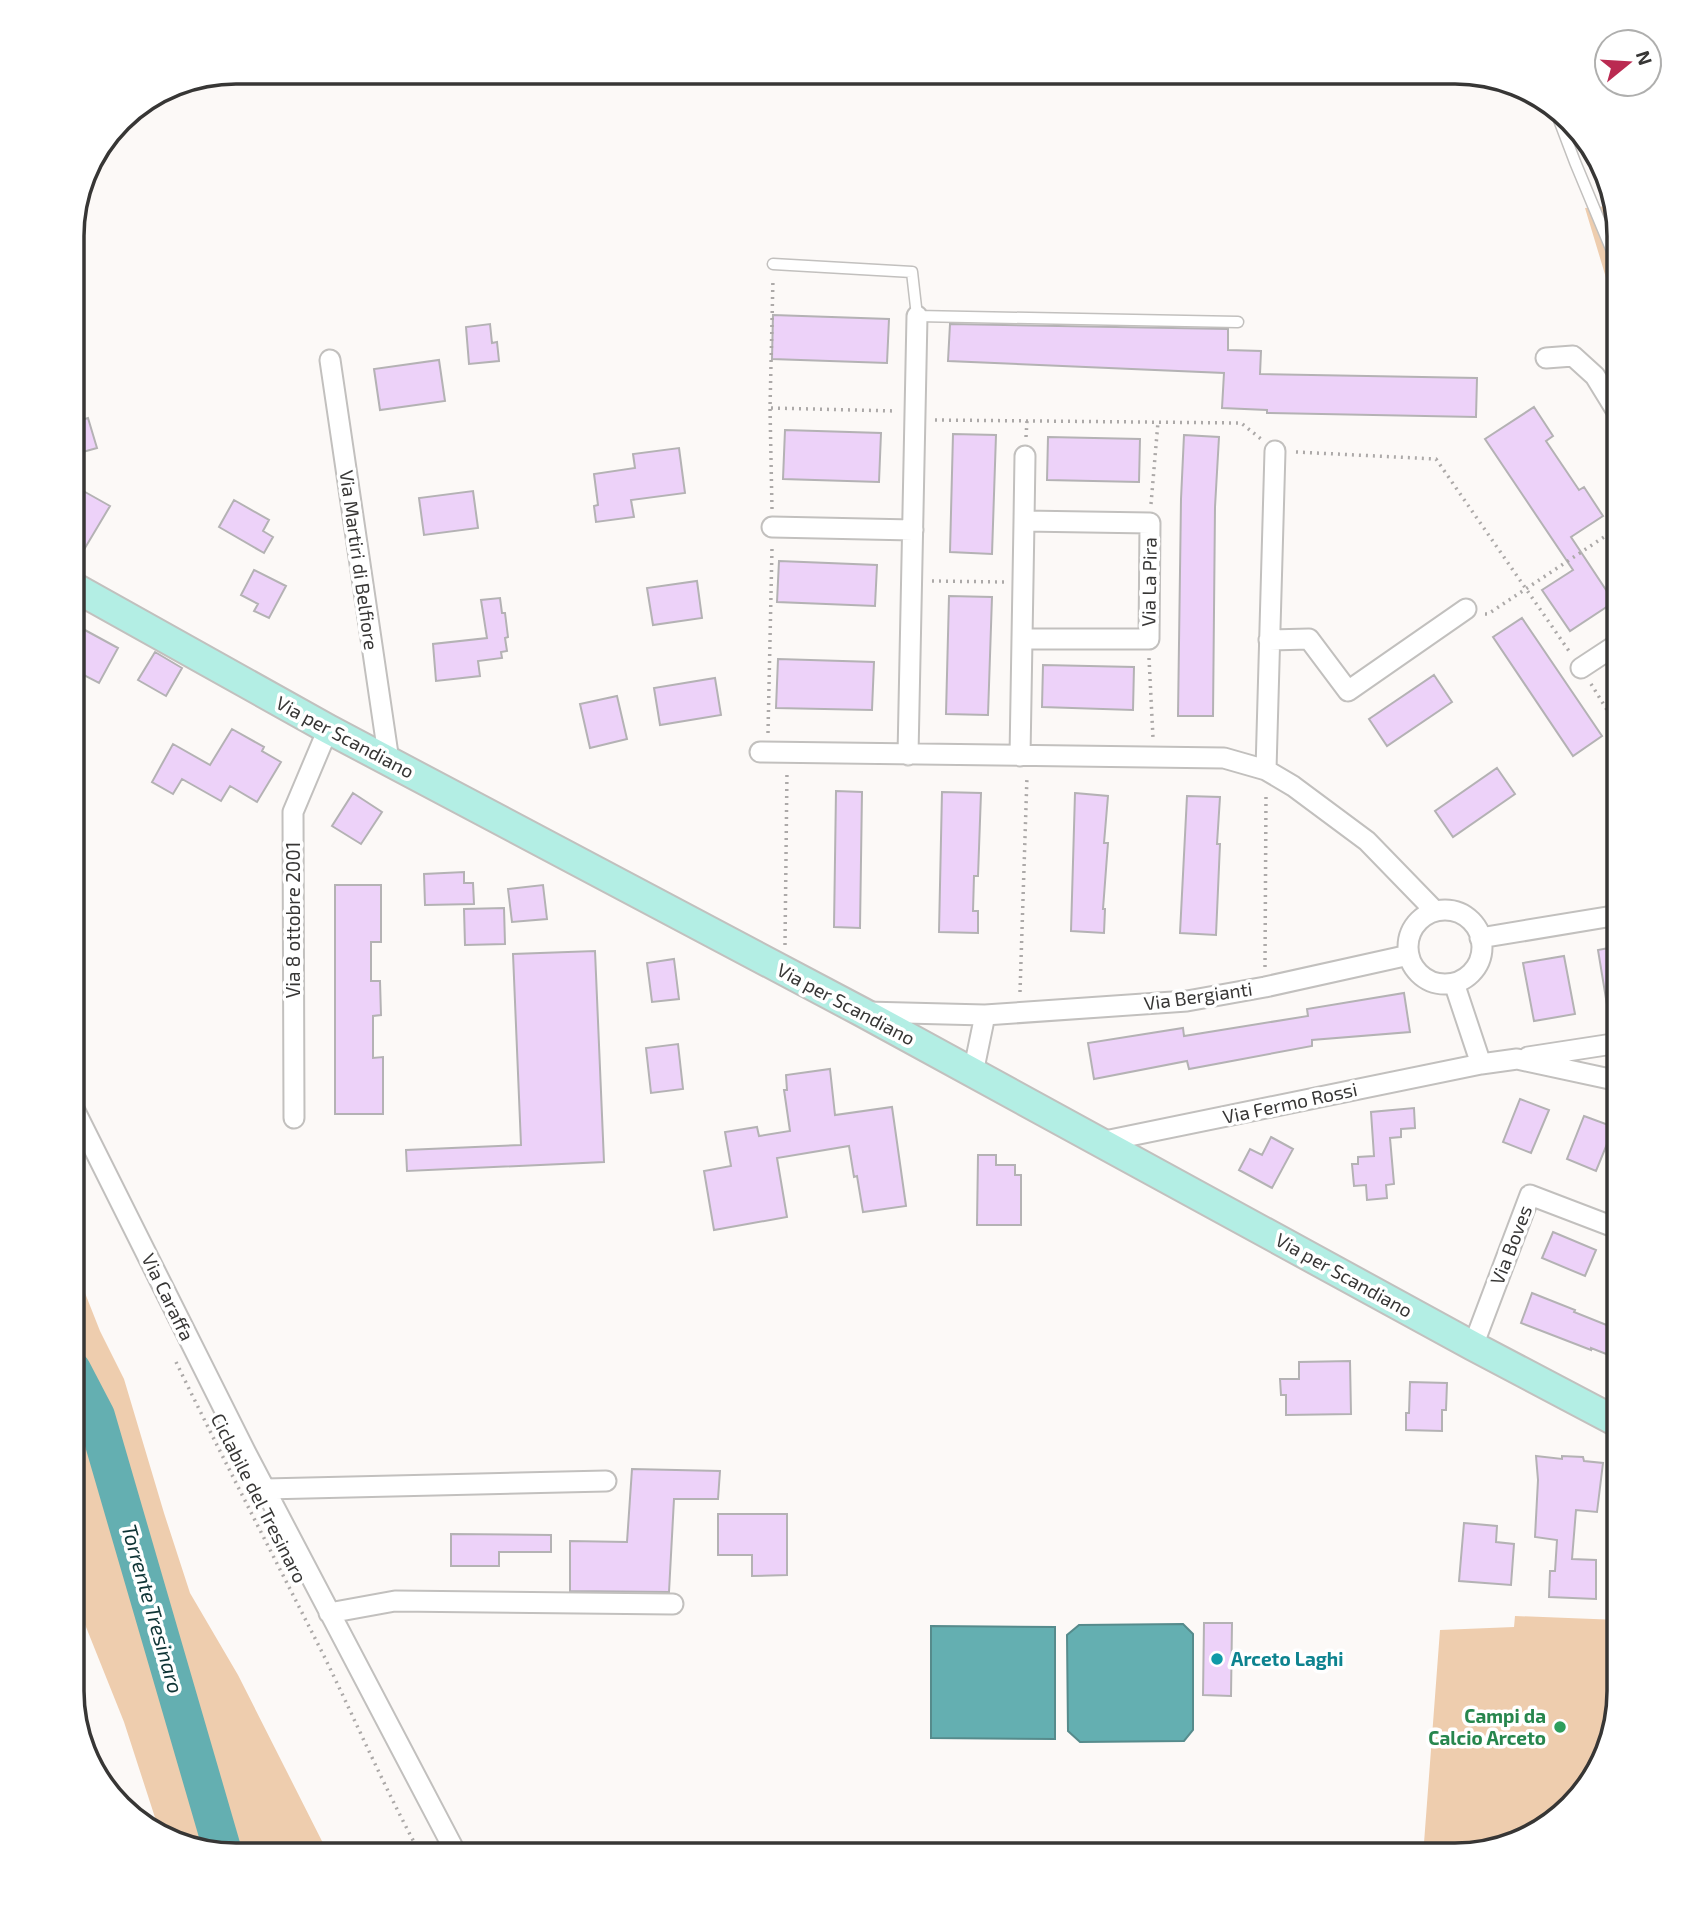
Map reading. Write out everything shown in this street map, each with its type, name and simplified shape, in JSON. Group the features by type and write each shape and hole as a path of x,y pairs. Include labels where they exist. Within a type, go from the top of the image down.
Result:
{"street":[{"path":"908,755 917,316"},
{"path":"1546,358 1573,356 1595,376 1607,396"},
{"name":"Via Martiri di Belfiore","path":"330,360 389,761"},
{"path":"1266,770 1276,452"},
{"path":"1024,756 1022,639 1026,456"},
{"name":"Via La Pira","path":"1022,639 1149,639 1150,523 1024,521"},
{"path":"772,527 913,530"},
{"name":"Via per Scandiano","path":"84,593 328,729 862,1012 1607,1417"},
{"path":"1269,640 1309,639 1348,691 1466,609"},
{"path":"1581,668 1607,651"},
{"name":"Via 8 ottobre 2001","path":"294,1118 293,812 328,729"},
{"path":"760,752 1224,758 1266,770 1293,786 1367,841 1435,911"},
{"path":"1435,911 1458,912 1468,918 1476,927 1480,938 1482,950 1479,961 1473,971 1454,983 1442,984 1420,975 1409,955 1410,933 1425,915 1435,911"},
{"path":"1480,938 1607,917"},
{"name":"Via Bergianti","path":"862,1012 985,1015 1187,1001 1409,955"},
{"path":"1454,983 1481,1065"},
{"path":"974,1073 985,1015"},
{"name":"Via Fermo Rossi","path":"1100,1142 1481,1065 1607,1045"},
{"name":"Via Fermo Rossi","path":"1517,1059 1607,1078"},
{"name":"Via Caraffa","path":"84,1129 265,1489 451,1843"},
{"name":"Via Boves","path":"1473,1346 1530,1195 1607,1224"},
{"path":"265,1489 606,1481"},
{"path":"329,1613 395,1601 673,1604"}],"lane":[{"path":"1563,130 1607,239"},
{"path":"773,264 912,272 917,316 1238,322"}],"path":[{"path":"770,408 915,415 1241,423 1276,452 1436,459 1607,710"},
{"path":"1150,523 1158,422"},
{"path":"1466,609 1488,614 1607,535"},
{"path":"912,581 1023,583"},
{"path":"1149,639 1154,758"},
{"path":"785,971 787,752"},
{"path":"1019,1012 1024,756"},
{"path":"1265,986 1266,770"},
{"name":"Ciclabile del Tresinaro","path":"172,1355 415,1843"}],"shaded area":[{"path":"1604,206 1607,226 1607,281 1585,208"},
{"path":"84,1290 100,1331 124,1379 190,1593 238,1675 323,1843 226,1843 187,1835 156,1819 124,1722 84,1622"},
{"path":"1515,1616 1607,1620 1607,1701 1599,1740 1581,1775 1569,1791 1539,1817 1504,1835 1484,1840 1424,1843 1440,1630 1514,1627"}],"water":[{"path":"1183,1624 1193,1634 1193,1730 1184,1741 1080,1742 1068,1731 1067,1635 1079,1625"},
{"path":"931,1626 1055,1627 1055,1739 931,1738"}],"building":[{"path":"773,315 889,319 887,363 772,359"},
{"path":"490,324 492,343 497,342 499,361 469,364 466,327"},
{"path":"950,324 1228,329 1228,350 1261,351 1260,374 1477,378 1476,417 1267,413 1267,410 1222,408 1224,373 948,361"},
{"path":"439,360 445,401 380,410 374,369"},
{"path":"1534,407 1553,436 1546,441 1579,490 1584,487 1603,516 1571,537 1607,591 1607,607 1570,631 1542,590 1573,570 1485,439"},
{"path":"88,418 97,448 84,452 84,419"},
{"path":"785,430 881,433 879,482 783,479"},
{"path":"953,434 996,435 992,554 950,552"},
{"path":"1184,435 1219,437 1215,507 1213,716 1178,716"},
{"path":"1048,437 1140,439 1139,482 1047,480"},
{"path":"679,448 685,493 631,500 634,517 596,522 594,506 598,505 594,474 635,468 633,454"},
{"path":"84,491 110,506 84,547"},
{"path":"473,491 478,528 424,535 419,498"},
{"path":"234,500 269,520 263,531 273,537 264,553 219,527"},
{"path":"779,561 877,565 875,606 777,602"},
{"path":"254,570 286,586 269,618 254,611 258,604 241,595"},
{"path":"697,581 702,618 653,625 647,588"},
{"path":"949,596 992,597 988,715 946,714"},
{"path":"500,598 508,637 505,638 507,651 501,652 502,658 478,661 480,676 436,681 433,644 487,638 481,600"},
{"path":"1522,618 1602,736 1573,756 1493,637"},
{"path":"84,630 118,648 99,683 84,675"},
{"path":"155,652 182,668 166,696 138,680"},
{"path":"778,659 874,662 872,710 776,708"},
{"path":"1043,665 1134,667 1133,710 1042,707"},
{"path":"1434,675 1452,702 1387,746 1369,719"},
{"path":"715,678 721,715 660,725 654,688"},
{"path":"617,696 627,739 590,748 580,704"},
{"path":"232,729 264,747 262,751 281,762 257,802 230,786 221,801 182,779 173,794 152,782 173,744 210,765"},
{"path":"1497,768 1515,794 1453,837 1435,811"},
{"path":"836,791 862,792 860,928 834,927"},
{"path":"942,792 981,793 978,876 974,876 973,911 978,911 978,933 939,932"},
{"path":"353,793 382,812 361,844 332,826"},
{"path":"1075,793 1108,796 1104,843 1108,843 1104,933 1071,931"},
{"path":"1187,796 1220,797 1216,935 1180,933"},
{"path":"464,872 464,883 473,883 474,904 425,905 424,874"},
{"path":"335,885 381,885 381,942 371,942 371,981 380,981 381,1015 373,1016 373,1058 383,1057 383,1114 335,1114"},
{"path":"543,885 547,919 512,922 508,889"},
{"path":"504,908 505,944 465,945 464,909"},
{"path":"1607,948 1607,1005 1598,950"},
{"path":"595,951 604,1162 407,1171 406,1150 521,1145 513,954"},
{"path":"1564,956 1575,1014 1534,1021 1523,963"},
{"path":"674,959 679,999 652,1002 647,963"},
{"path":"1404,993 1410,1032 1312,1040 1312,1046 1189,1069 1187,1061 1094,1079 1088,1043 1183,1028 1184,1036 1308,1016 1307,1009"},
{"path":"678,1044 683,1089 651,1093 646,1048"},
{"path":"830,1069 835,1115 892,1107 906,1206 863,1212 849,1146 777,1158 787,1217 714,1230 704,1171 731,1166 725,1132 757,1127 759,1136 790,1131 784,1090 787,1090 786,1075"},
{"path":"1520,1099 1549,1110 1531,1153 1503,1142"},
{"path":"1414,1108 1415,1128 1401,1129 1401,1137 1390,1138 1394,1184 1386,1185 1387,1198 1367,1200 1366,1185 1354,1186 1352,1164 1358,1164 1358,1157 1374,1156 1371,1112"},
{"path":"1584,1116 1607,1124 1607,1144 1596,1171 1567,1159"},
{"path":"1271,1137 1293,1149 1272,1188 1239,1170 1250,1149 1262,1155"},
{"path":"978,1155 996,1155 996,1165 1015,1165 1015,1175 1021,1175 1021,1225 977,1225"},
{"path":"1553,1232 1596,1250 1585,1276 1542,1258"},
{"path":"1532,1293 1607,1325 1607,1354 1591,1350 1521,1323"},
{"path":"1350,1361 1351,1414 1286,1415 1286,1395 1281,1395 1280,1379 1299,1379 1299,1362"},
{"path":"1410,1382 1447,1383 1446,1410 1442,1410 1442,1431 1406,1430"},
{"path":"1536,1456 1562,1459 1562,1456 1583,1457 1584,1461 1603,1463 1597,1512 1576,1510 1572,1559 1596,1560 1596,1599 1549,1597 1550,1571 1555,1571 1557,1540 1535,1537 1538,1480"},
{"path":"632,1469 720,1471 718,1499 674,1499 669,1592 570,1591 570,1541 627,1542"},
{"path":"718,1514 787,1514 787,1575 752,1576 752,1555 718,1555"},
{"path":"1464,1523 1497,1526 1496,1542 1514,1544 1511,1585 1459,1581"},
{"path":"451,1534 551,1535 551,1552 499,1552 499,1566 451,1566"},
{"name":"Arceto Laghi","path":"1204,1623 1232,1623 1231,1696 1203,1695"}],"waterway":[{"name":"Torrente Tresinaro","path":"84,1393 96,1416 220,1842"}],"place":[{"name":"Arceto Laghi","path":"1217,1659"},
{"name":"Campi da Calcio Arceto","path":"1560,1727"}]}
